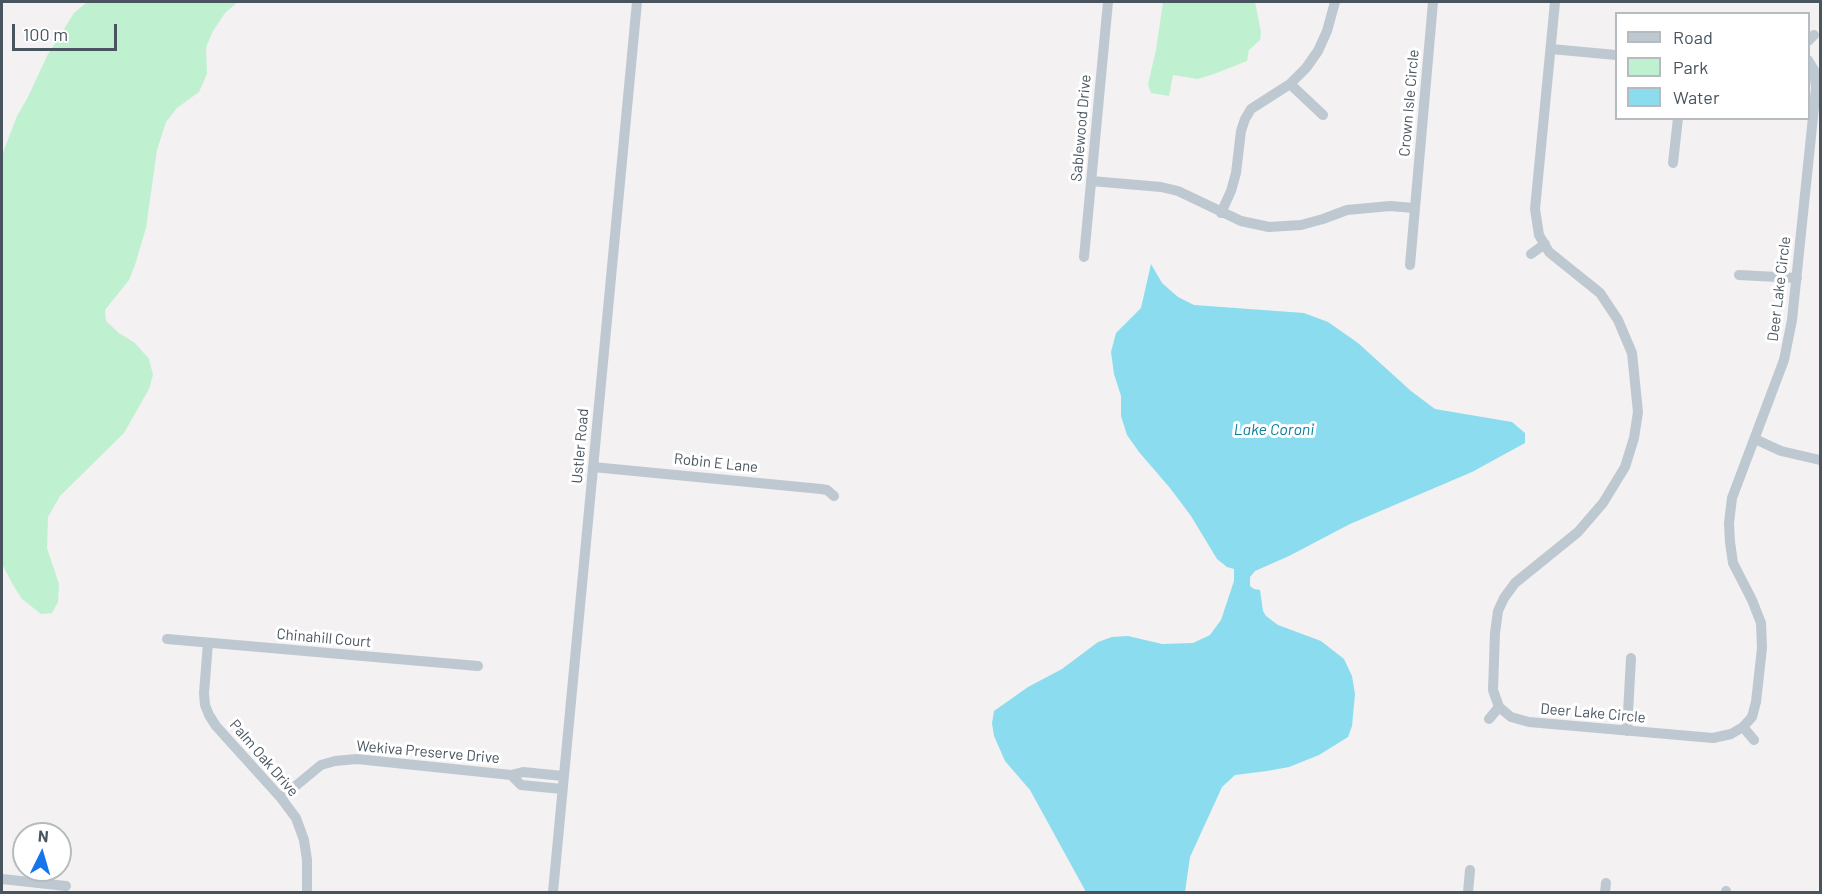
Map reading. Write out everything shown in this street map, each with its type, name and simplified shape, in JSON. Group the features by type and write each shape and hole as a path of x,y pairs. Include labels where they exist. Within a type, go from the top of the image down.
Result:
{"street":[{"name":"Ustler Road","path":"553,892 637,2"},
{"name":"Sablewood Drive","path":"1084,257 1108,2"},
{"path":"1221,213 1236,173 1241,131 1245,119 1251,109 1290,84 1306,68 1318,51 1331,20 1335,2"},
{"name":"Crown Isle Circle","path":"1410,265 1433,2"},
{"path":"1489,719 1499,707 1493,690 1495,633 1498,611 1504,598 1515,583 1578,532 1603,503 1625,467 1634,438 1638,412 1632,353 1618,320 1600,293 1549,252 1539,235 1535,209 1555,2"},
{"path":"1551,49 1615,55"},
{"name":"Deer Lake Circle","path":"1499,707 1511,717 1529,722 1713,738 1731,734 1743,728 1752,717 1756,702 1762,648 1761,623 1733,563 1730,542 1732,498 1785,360 1797,278 1816,88 1814,70 1810,62"},
{"path":"1290,84 1323,115"},
{"path":"1673,163 1678,120"},
{"path":"1091,181 1161,187 1178,191 1221,213 1255,225 1284,227 1323,219 1347,210 1390,206 1414,208"},
{"path":"1531,254 1545,244"},
{"path":"1739,274 1797,278"},
{"path":"1755,439 1781,451 1821,460"},
{"name":"Robin E Lane","path":"593,467 821,489 827,490 834,496"},
{"name":"Chinahill Court","path":"167,639 478,666"},
{"name":"Palm Oak Drive","path":"208,643 204,693 209,716 296,818 304,840 307,860 307,892"},
{"path":"1627,731 1632,658"},
{"path":"1743,728 1754,740"},
{"name":"Wekiva Preserve Drive","path":"281,798 321,765 357,759 511,775 523,772 563,776"},
{"path":"535,786 537,773"},
{"name":"Wekiva Preserve Drive","path":"511,775 521,785 562,789"},
{"path":"1468,892 1470,870"},
{"path":"2,879 66,886"}],"green space":[{"path":"87,2 238,2 225,13 206,47 207,74 199,92 177,108 166,122 157,150 146,228 135,265 129,280 105,310 106,321 135,343 149,359 153,375 149,389 124,433 60,496 48,517 47,548 59,584 58,602 52,613 41,614 22,599 2,564 2,155 17,116 47,56 74,13"},
{"path":"1163,2 1255,2 1261,32 1260,40 1249,50 1247,61 1198,79 1173,75 1169,96 1151,93 1148,84"}],"water":[{"name":"Lake Coroni","path":"1151,264 1162,283 1178,297 1194,305 1304,313 1328,322 1358,343 1411,391 1435,409 1512,422 1525,433 1525,443 1472,472 1350,524 1255,571 1250,577 1250,586 1260,590 1266,616 1278,625 1321,641 1344,659 1352,676 1355,694 1352,726 1348,737 1319,755 1289,767 1235,775 1222,787 1190,857 1185,892 1086,892 1030,790 1005,761 994,736 992,723 994,711 1028,687 1062,669 1098,642 1112,637 1128,636 1162,644 1193,643 1210,635 1221,620 1234,581 1234,569 1227,567 1217,559 1191,516 1127,435 1121,416 1121,396 1114,374 1111,352 1116,333 1141,308"}]}
